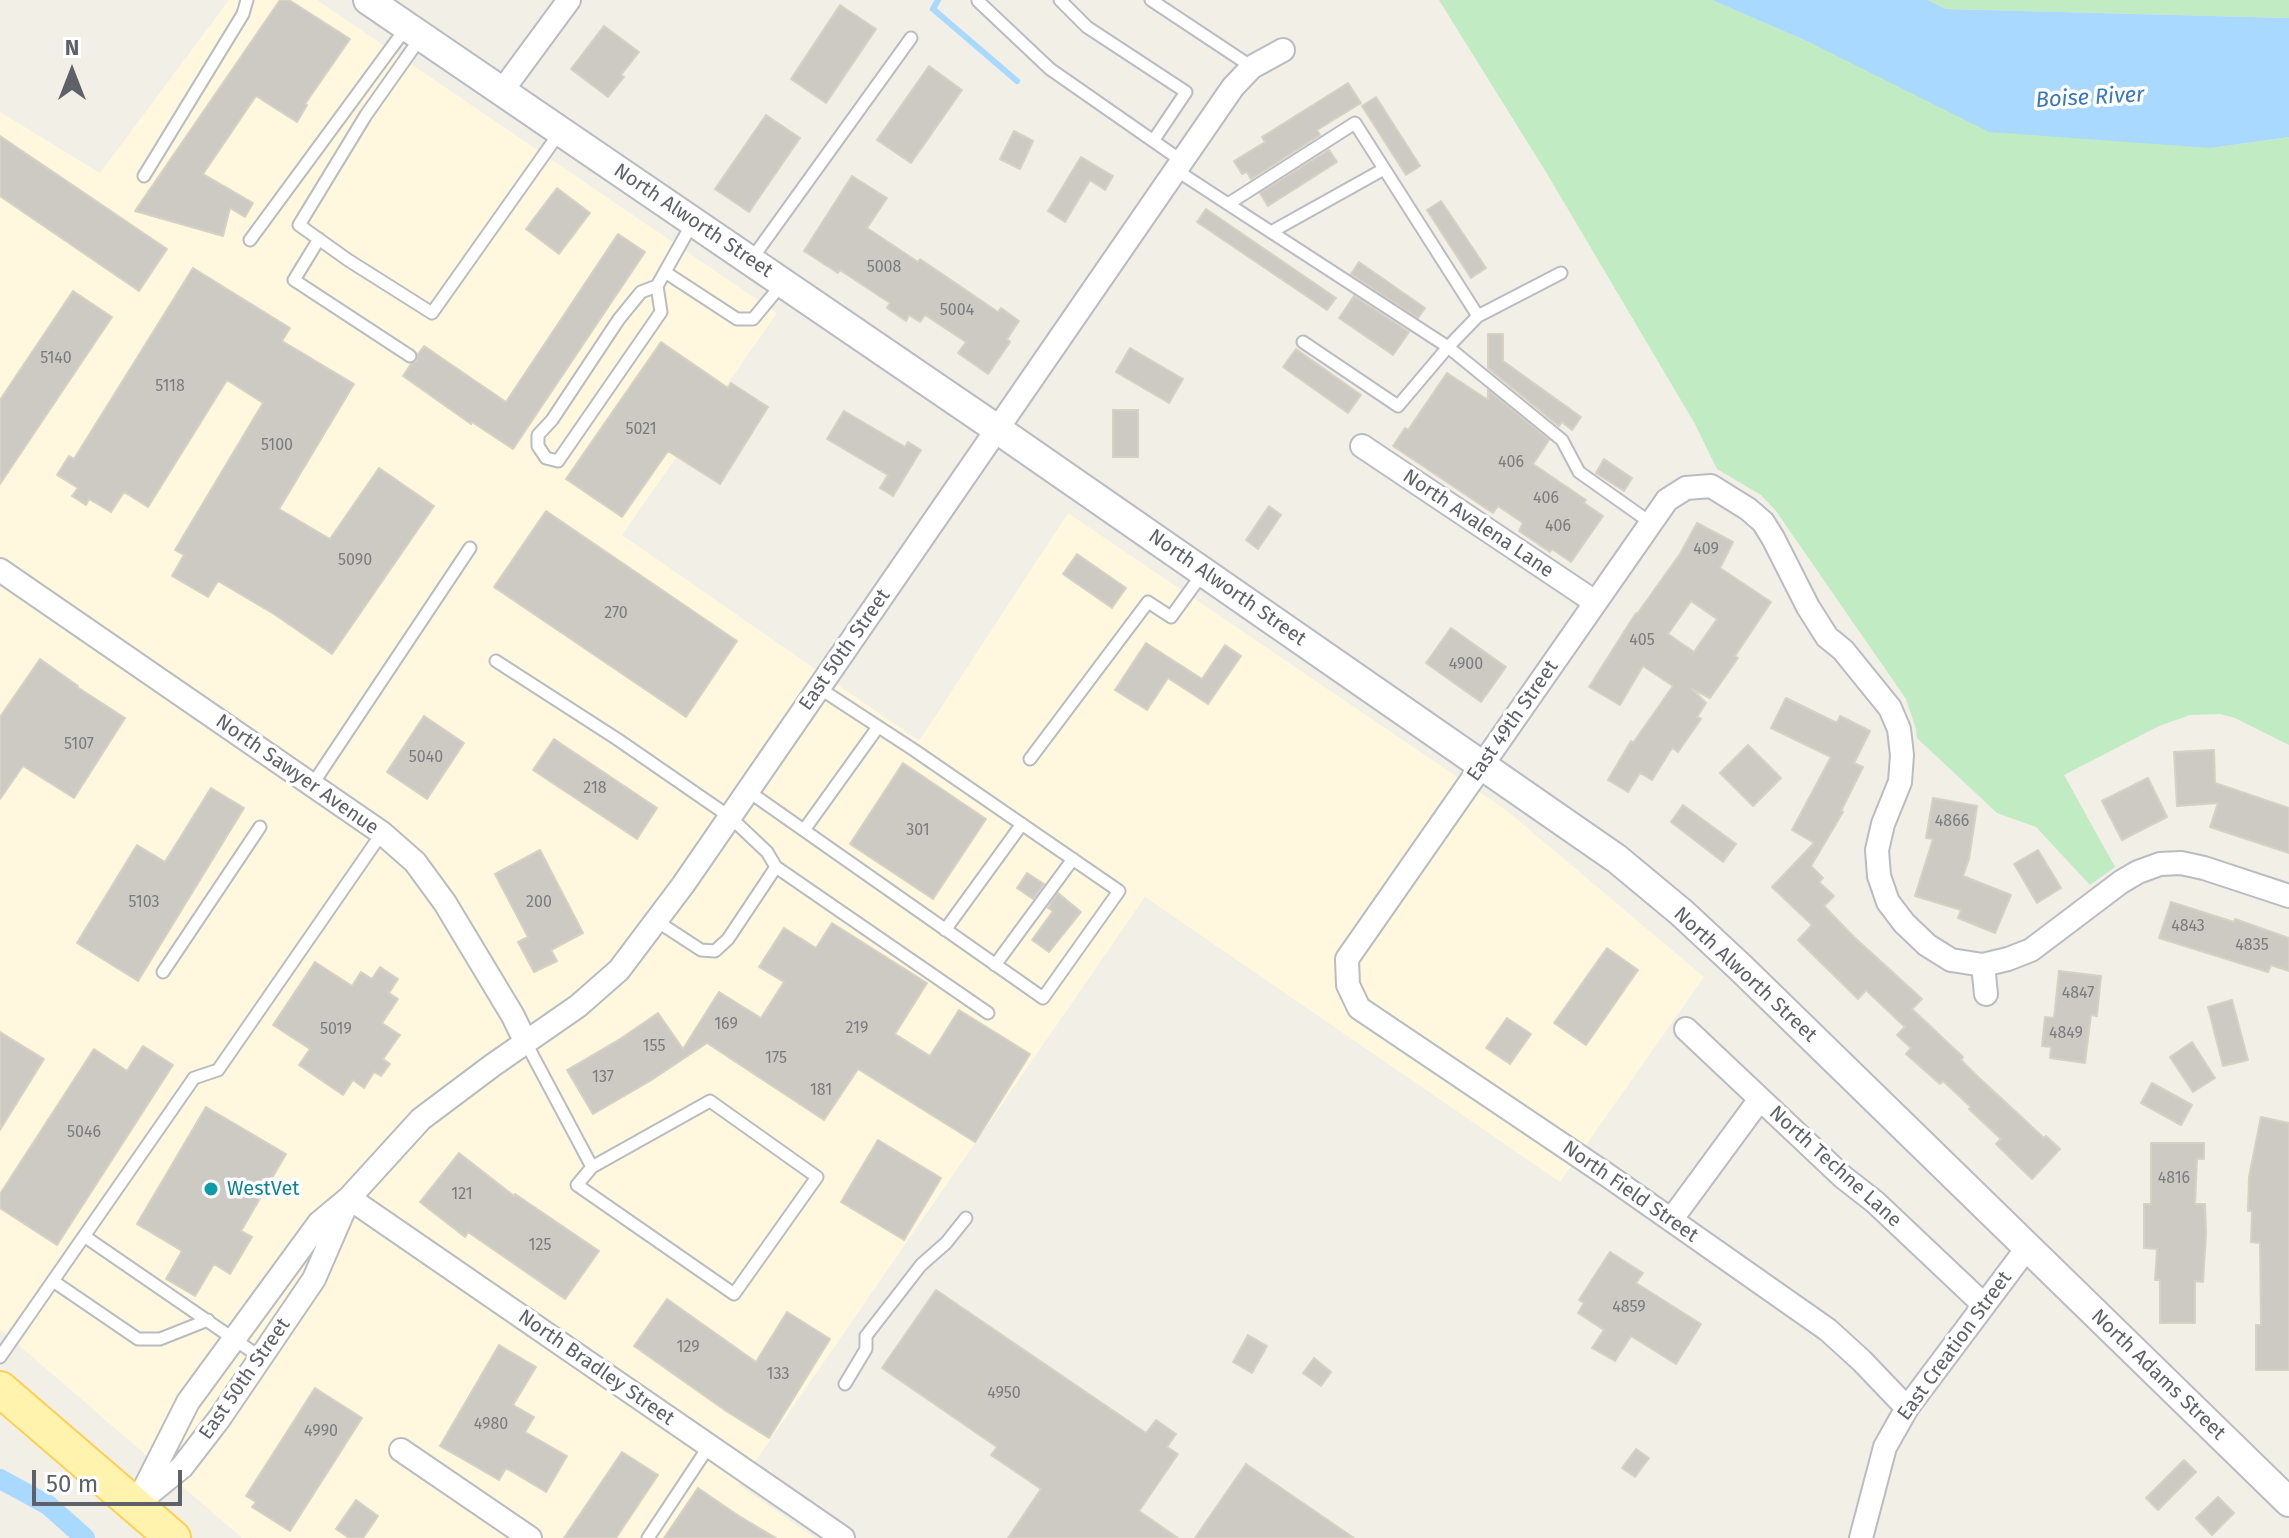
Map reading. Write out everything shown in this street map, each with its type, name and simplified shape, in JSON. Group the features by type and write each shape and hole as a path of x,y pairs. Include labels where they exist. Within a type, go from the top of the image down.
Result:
{"main road":[{"path":"0,1389 173,1538"}],"street":[{"name":"North Alworth Street","path":"368,0 997,429 1617,859 1682,913 1752,978 2027,1248"},
{"path":"502,91 569,0"},
{"name":"East 50th Street","path":"136,1505 188,1402 319,1223 349,1198 421,1119 578,1006 619,970 683,885 1233,87 1252,67 1283,50"},
{"name":"North Avalena Lane","path":"1362,446 1595,602"},
{"name":"East 49th Street","path":"1348,985 1347,959 1667,500 1686,488 1711,486 1763,522 1827,637 1843,650 1873,685 1890,708 1899,729 1902,755 1900,782 1883,824 1877,850 1879,876 1888,902 1927,945 1951,960 1983,965"},
{"name":"North Sawyer Avenue","path":"0,570 382,833 415,862 445,903 526,1043"},
{"path":"1986,994 1983,965 2031,950 2121,882 2160,864 2181,863 2204,868 2289,896"},
{"name":"North Field Street","path":"1348,985 1359,1008 1828,1330 1907,1408"},
{"name":"North Techne Lane","path":"1686,1029 1984,1305"},
{"path":"1671,1220 1760,1099"},
{"name":"East 50th Street","path":"136,1505 182,1467 219,1419 314,1279 349,1198"},
{"name":"North Bradley Street","path":"349,1198 843,1538"},
{"name":"East Creation Street","path":"1861,1538 1885,1447 1907,1408 2027,1248"},
{"name":"North Adams Street","path":"2027,1248 2289,1502"},
{"path":"401,1450 530,1538"}],"lane":[{"path":"144,176 243,14 247,0"},
{"path":"979,0 1050,69 1153,141 1179,166 1228,204 1448,347 1562,440 1579,472 1651,523"},
{"path":"1060,0 1087,27 1186,92 1153,141"},
{"path":"1151,0 1252,67"},
{"path":"414,31 299,225 319,239 432,313 560,131"},
{"path":"250,240 414,31"},
{"path":"751,261 911,38"},
{"path":"1228,204 1355,123 1478,316"},
{"path":"1271,232 1384,169"},
{"path":"657,286 641,292 619,319 552,420 538,435 538,446 546,458 558,461 661,312 657,286 693,222"},
{"path":"319,239 294,280 410,356"},
{"path":"665,272 737,319 753,319 783,282"},
{"path":"1303,342 1398,406 1478,316 1561,273"},
{"path":"312,785 470,548"},
{"path":"1030,759 1148,602 1171,617 1203,573"},
{"path":"496,661 730,817 767,852 776,867 988,1013"},
{"path":"748,791 1043,998 1119,891 819,688"},
{"path":"804,830 878,727"},
{"path":"945,930 1022,824"},
{"path":"163,972 260,827"},
{"path":"0,1357 194,1078 218,1070 382,833"},
{"path":"995,965 1073,859"},
{"path":"655,920 701,950 715,951 728,939 776,867"},
{"path":"526,1043 592,1167"},
{"path":"710,1101 817,1177 734,1294 577,1185 592,1167 710,1101"},
{"path":"845,1384 866,1349 866,1336 921,1265 946,1243 966,1218"},
{"path":"84,1236 260,1357"},
{"path":"53,1281 138,1339 160,1339 208,1320"},
{"path":"648,1538 709,1446"}],"shaded area":[{"path":"229,0 317,0 777,313 622,535 919,741 1068,513 1506,810 1704,977 1560,1182 1145,897 739,1485 815,1538 242,1538 0,1329 0,112 100,173"}],"green space":[{"path":"1439,0 1712,0 1811,43 2211,148 2289,137 2289,745 2235,718 2220,714 2190,715 2159,726 2064,775 2115,867 2090,885 2036,827 1997,813 1917,738 1906,699 1776,511 1761,495 1717,469 1695,424 1546,172"},
{"path":"1928,0 2289,0 2289,18 1946,9"}],"water":[{"name":"Boise River","path":"1712,0 1928,0 1946,9 2289,18 2289,137 2211,148 1989,132 1811,43"}],"building":[{"path":"280,0 289,0 350,39 305,104 297,122 256,96 203,174 253,203 245,217 230,208 223,236 135,211"},
{"path":"840,5 876,29 826,103 791,79"},
{"path":"604,26 639,52 608,97 571,69"},
{"path":"929,66 962,90 911,163 877,140"},
{"path":"1348,83 1361,103 1317,130 1320,135 1251,179 1247,172 1242,174 1234,161 1265,142 1262,137"},
{"path":"1376,97 1420,166 1406,175 1362,106"},
{"path":"766,115 800,138 749,212 715,189"},
{"path":"1014,131 1033,141 1020,169 1000,159"},
{"path":"0,136 167,249 139,291 0,196"},
{"path":"1329,150 1337,162 1268,206 1260,193"},
{"path":"1081,157 1113,176 1105,190 1090,180 1065,222 1048,211"},
{"path":"852,176 887,198 867,228 918,262 920,259 998,312 1001,308 1019,321 1007,339 1010,342 988,374 958,353 966,342 925,315 920,322 909,315 906,321 887,308 890,303 804,251"},
{"path":"557,188 590,213 559,254 526,229"},
{"path":"1441,201 1486,268 1471,278 1427,210"},
{"path":"1206,209 1336,298 1327,310 1197,222"},
{"path":"618,234 645,252 513,449 403,376 417,361 424,346 506,402"},
{"path":"1359,262 1425,308 1418,318 1351,274"},
{"path":"193,268 290,328 282,341 354,384 279,509 330,539 379,468 434,506 332,654 274,614 218,581 208,597 172,576 184,555 175,550 263,403 227,380 148,507 124,492 111,512 89,499 86,505 72,496 78,488 57,475 69,456 74,459"},
{"path":"73,291 112,317 0,484 0,400"},
{"path":"1354,296 1409,332 1393,355 1339,318"},
{"path":"1488,334 1503,334 1503,361 1581,417 1572,430 1562,422 1559,426 1488,368"},
{"path":"661,342 728,388 731,383 768,407 720,484 668,451 622,517 566,479"},
{"path":"1130,348 1183,379 1169,403 1116,372"},
{"path":"1296,349 1361,395 1348,413 1283,367"},
{"path":"1447,373 1488,400 1488,390 1549,440 1533,464 1586,500 1584,503 1603,516 1571,562 1519,531 1523,523 1498,506 1493,513 1393,446 1405,428 1408,430"},
{"path":"1113,410 1138,410 1138,457 1113,457"},
{"path":"844,411 905,447 908,442 921,450 893,496 880,488 888,475 827,439"},
{"path":"1604,459 1632,478 1624,491 1596,473"},
{"path":"1269,506 1281,515 1258,549 1246,540"},
{"path":"546,511 737,641 686,717 494,587"},
{"path":"1697,523 1733,542 1720,568 1771,602 1710,698 1692,689 1706,703 1697,717 1701,719 1678,752 1672,748 1652,780 1640,773 1628,792 1608,780 1631,741 1633,743 1673,686 1643,666 1620,705 1589,687 1636,613 1680,554","holes":["1691,601 1717,619 1694,652 1668,634"]},
{"path":"1077,554 1126,588 1112,608 1063,574"},
{"path":"1451,628 1506,667 1481,702 1426,663"},
{"path":"1146,643 1202,679 1225,645 1241,656 1208,704 1168,678 1147,710 1115,690"},
{"path":"40,659 125,718 74,798 23,766 0,799 0,717"},
{"path":"1786,698 1837,723 1840,716 1870,731 1854,763 1863,767 1843,812 1811,866 1823,878 1819,882 1834,896 1824,906 1922,999 1912,1009 1963,1057 1961,1060 2044,1138 2046,1136 2060,1149 2032,1179 1996,1144 2001,1139 1969,1109 1971,1107 1943,1081 1940,1084 1906,1054 1911,1048 1897,1035 1905,1027 1866,990 1858,999 1798,940 1812,925 1772,887 1814,843 1792,830 1831,757 1771,728"},
{"path":"424,716 464,743 427,799 387,772"},
{"path":"554,739 657,808 637,839 533,770"},
{"path":"1748,745 1781,778 1753,806 1720,773"},
{"path":"2214,750 2215,783 2289,808 2289,853 2210,827 2218,803 2177,806 2174,752"},
{"path":"903,763 986,819 933,899 850,844"},
{"path":"2148,778 2167,817 2122,840 2102,801"},
{"path":"211,788 244,808 138,981 77,943 137,845 165,862"},
{"path":"1933,798 1977,806 1969,859 1963,876 2011,895 1995,933 1958,918 1961,910 1915,896 1933,839 1926,838"},
{"path":"1683,805 1736,844 1723,862 1671,822"},
{"path":"540,850 583,933 551,950 557,961 534,972 518,942 528,937 495,874"},
{"path":"2038,850 2061,888 2037,903 2014,864"},
{"path":"1027,873 1044,884 1033,899 1017,888"},
{"path":"1058,893 1081,912 1049,952 1032,940 1053,911 1048,908"},
{"path":"2171,902 2234,922 2235,919 2289,938 2289,971 2271,965 2268,972 2159,938"},
{"path":"832,923 927,983 895,1034 930,1056 959,1010 1030,1054 975,1142 858,1069 824,1120 707,1043 593,1114 567,1070 658,1013 683,1049 719,992 761,1018 784,982 759,967 784,928 816,948"},
{"path":"1607,948 1638,970 1586,1045 1554,1023"},
{"path":"315,962 352,986 361,972 372,979 380,967 398,979 389,993 398,999 382,1023 400,1035 383,1059 390,1064 381,1076 374,1072 364,1088 353,1080 343,1095 299,1065 310,1049 273,1025"},
{"path":"2059,971 2101,976 2097,1016 2091,1015 2085,1063 2050,1058 2051,1047 2042,1046 2045,1017 2054,1018"},
{"path":"2232,1000 2248,1060 2223,1066 2208,1007"},
{"path":"1507,1018 1531,1034 1510,1064 1486,1048"},
{"path":"0,1032 44,1059 0,1130"},
{"path":"2192,1042 2215,1078 2193,1092 2170,1057"},
{"path":"143,1046 173,1065 57,1245 0,1208 0,1194 94,1049 127,1071"},
{"path":"2152,1083 2192,1105 2181,1125 2141,1103"},
{"name":"WestVet","path":"206,1107 286,1154 241,1231 252,1237 230,1274 214,1264 195,1296 166,1279 182,1251 137,1224"},
{"path":"2261,1117 2289,1123 2289,1370 2256,1370 2256,1325 2261,1325 2260,1243 2251,1242 2252,1211 2248,1211 2249,1177"},
{"path":"878,1140 941,1178 904,1240 841,1202"},
{"path":"2151,1143 2204,1143 2204,1159 2197,1159 2195,1204 2205,1204 2206,1233 2203,1282 2195,1281 2195,1323 2160,1323 2160,1280 2155,1280 2157,1249 2144,1248 2144,1204 2151,1204"},
{"path":"459,1153 514,1196 599,1251 565,1299 468,1232 465,1237 420,1202"},
{"path":"1610,1252 1643,1273 1636,1283 1701,1324 1676,1364 1631,1336 1615,1361 1592,1348 1604,1330 1578,1313 1584,1303 1579,1300"},
{"path":"936,1290 1146,1433 1156,1420 1176,1434 1167,1447 1178,1454 1139,1511 1178,1538 1008,1538 1041,1489 991,1455 997,1447 882,1368"},
{"path":"667,1299 756,1362 787,1312 830,1339 769,1438 634,1346"},
{"path":"1248,1335 1267,1346 1252,1373 1233,1362"},
{"path":"499,1345 536,1367 513,1405 534,1417 525,1432 567,1456 546,1492 506,1468 499,1480 440,1446"},
{"path":"1314,1358 1331,1372 1321,1386 1303,1373"},
{"path":"315,1388 362,1418 290,1531 252,1507 256,1502 246,1496"},
{"path":"1636,1449 1649,1458 1635,1477 1622,1468"},
{"path":"622,1452 658,1475 616,1538 564,1538"},
{"path":"2184,1460 2196,1472 2158,1510 2146,1498"},
{"path":"1246,1464 1354,1538 1195,1538"},
{"path":"698,1488 739,1516 776,1538 664,1538"},
{"path":"2218,1497 2234,1513 2212,1535 2196,1518"},
{"path":"356,1500 378,1516 363,1538 349,1538 336,1529"}],"waterway":[{"path":"938,0 933,9 1017,81"},
{"path":"0,1479 48,1505 85,1538"}],"place":[{"name":"WestVet","path":"211,1189"}]}
